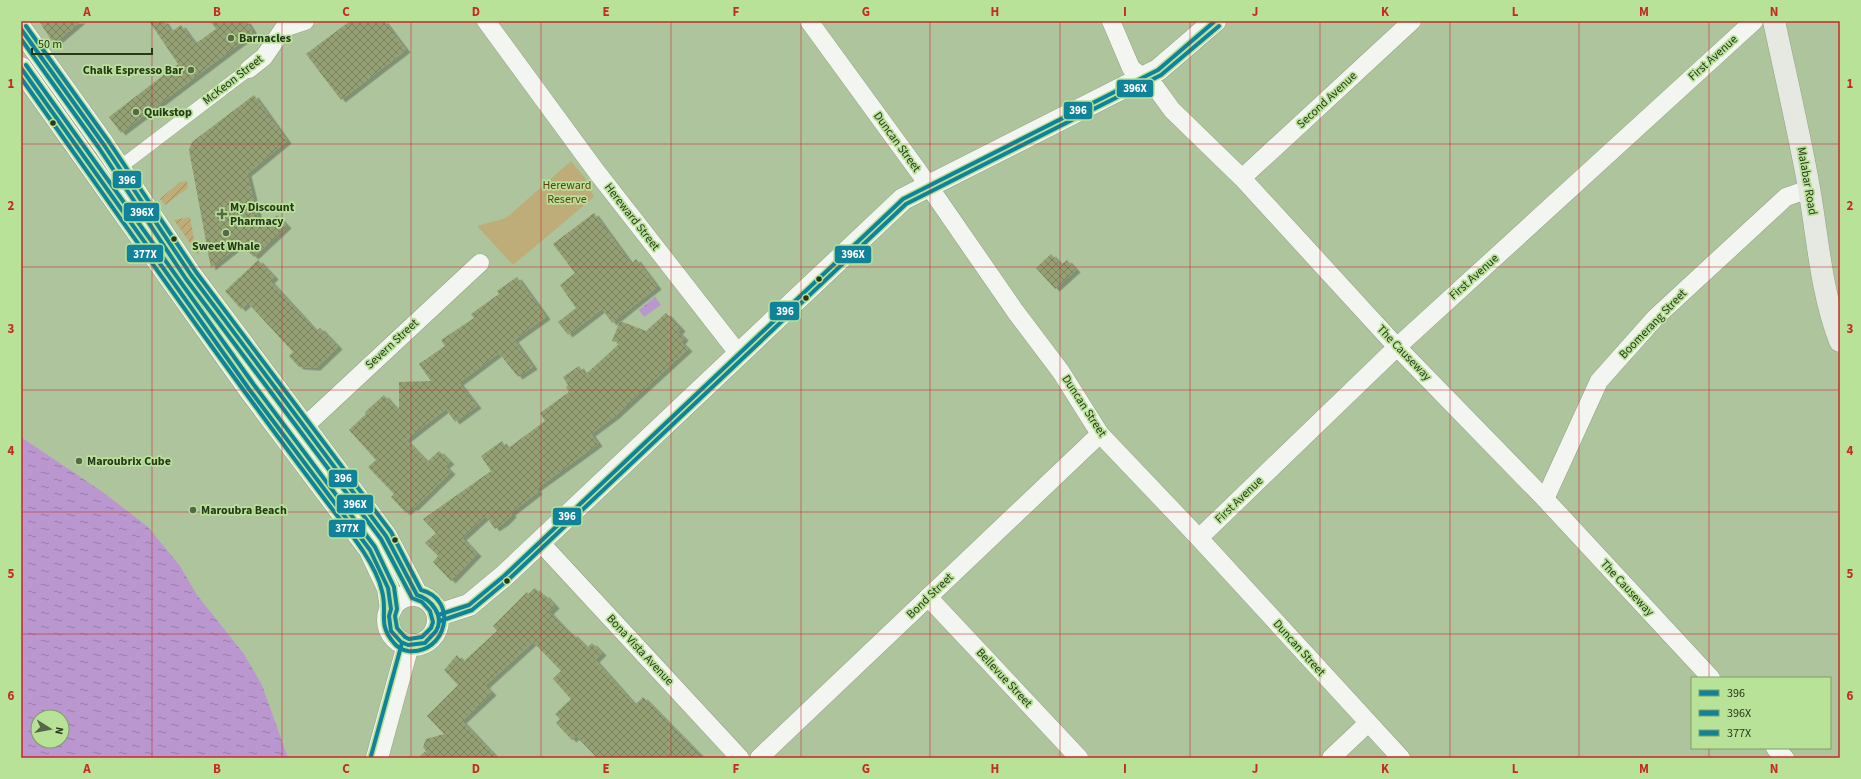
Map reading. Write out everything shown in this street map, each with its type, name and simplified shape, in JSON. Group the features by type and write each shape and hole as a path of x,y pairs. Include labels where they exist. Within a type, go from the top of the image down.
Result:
{"main road":[{"name":"Malabar Road","path":"1774,21 1809,188 1824,282 1831,313 1840,341"}],"street":[{"name":"McKeon Street","path":"119,168 264,57 278,24 305,21"},
{"name":"Hereward Street","path":"486,21 596,171 738,353"},
{"name":"Duncan Street","path":"808,21 928,185 1015,310 1061,372 1100,434 1199,538 1367,724 1401,758"},
{"name":"The Causeway","path":"1111,21 1130,68 1156,88 1172,110 1242,178 1397,347 1545,499 1710,677"},
{"path":"438,615 469,605 504,576 738,353 903,199 928,185 1158,70 1214,21"},
{"name":"Second Avenue","path":"1242,178 1412,21"},
{"name":"First Avenue","path":"1199,538 1397,347 1754,21"},
{"path":"21,30 119,168 191,275 386,536 417,595 431,602 438,615 436,631 425,643 408,645 401,642 390,631 389,616 391,608 388,588 370,550 249,389 21,68"},
{"name":"Boomerang Street","path":"1545,499 1600,381 1656,317 1786,197 1809,188"},
{"name":"Severn Street","path":"305,426 480,263"},
{"name":"Bond Street","path":"759,758 1100,434"},
{"name":"Bona Vista Avenue","path":"540,542 740,758"},
{"path":"391,608 402,598 417,595"},
{"name":"Bellevue Street","path":"928,597 1079,758"},
{"path":"377,758 408,645"},
{"path":"1331,758 1367,724"},
{"path":"1777,749 1785,758"}],"green space":[{"name":"Hereward Reserve","path":"571,161 585,178 594,197 513,265 477,226 506,218"},
{"path":"187,181 188,188 165,205 160,199 180,182"},
{"path":"190,217 195,245 197,245 199,256 174,220"}],"water":[{"path":"655,297 661,305 644,317 639,310"},
{"path":"21,437 104,493 148,527 180,566 197,595 244,654 262,685 288,758 21,758"}],"building":[{"path":"39,21 81,21 54,44"},
{"path":"149,21 164,21 171,32 181,25 195,44 216,29 210,21 246,21 252,30 251,35 121,133 109,117 178,64"},
{"path":"350,21 384,21 406,50 341,100 306,54"},
{"path":"254,95 287,141 247,174 261,230 277,215 287,226 254,257 241,244 211,268 189,150 192,142"},
{"path":"594,213 631,264 636,259 657,287 612,323 602,309 568,335 558,322 576,308 560,285 575,273 553,244"},
{"path":"1051,254 1061,265 1067,260 1076,270 1055,289 1036,268"},
{"path":"258,260 274,277 270,281 316,331 320,328 338,347 316,368 299,367 289,356 293,352 248,303 241,309 225,291"},
{"path":"517,277 546,317 514,340 533,367 518,377 499,353 459,383 477,406 455,422 446,409 406,440 427,462 439,451 450,462 445,466 451,472 414,508 411,508 406,513 391,497 394,494 368,467 376,460 349,430 366,414 365,412 384,395 399,412 399,382 431,381 419,364 445,346 441,340 474,318 471,314 499,294 497,291"},
{"path":"666,313 681,329 678,332 684,338 681,342 688,349 615,416 591,434 598,444 536,489 538,492 511,513 512,515 504,523 495,529 486,516 462,538 477,554 451,581 433,562 438,556 425,543 436,533 423,519 491,471 481,456 502,441 507,449 545,421 540,413 569,392 566,387 568,385 563,377 579,366 585,375 620,343 612,341 620,321 646,331"},
{"path":"535,588 542,596 545,595 555,606 549,612 571,635 573,634 587,648 592,643 602,653 595,660 635,705 643,697 703,758 597,758 576,736 572,740 556,723 560,719 555,714 571,699 553,679 561,671 533,642 485,686 492,693 462,721 497,758 418,758 426,751 423,747 426,739 444,734 427,716 458,685 444,670 457,655 463,662 497,631 493,626 527,592 528,594"}],"transit line":[{"name":"396","path":"438,615 469,605 504,576 903,199 1158,70 1215,21"},
{"name":"377X","path":"21,78 208,341 365,554 378,579 382,591 384,599 384,624 394,643 402,649 408,651 421,650 432,644 439,636 443,625 444,614 440,604 433,595 421,590 391,532 196,272 109,142 26,26"},
{"name":"396X","path":"440,621 472,610 508,580 906,204 1161,75 1219,26"},
{"name":"396","path":"21,29 104,145 191,275 386,536 417,595 432,604 438,614 439,620 436,631 425,643 408,645 401,642 391,631 389,616 391,609 388,588 370,550 249,389 21,68"},
{"name":"396X","path":"21,39 99,148 186,279 381,539 412,598 422,602 430,611 433,622 431,628 422,637 409,639 405,637 397,628 395,616 397,609 394,587 375,547 254,385 26,65"},
{"name":"377X","path":"371,756 402,643"}],"place":[{"name":"Barnacles","path":"231,38"},
{"name":"Chalk Espresso Bar","path":"191,70"},
{"name":"Quikstop","path":"136,112"},
{"name":"My Discount Pharmacy","path":"222,214"},
{"name":"Sweet Whale","path":"226,233"},
{"name":"Maroubrix Cube","path":"79,461"},
{"name":"Maroubra Beach","path":"193,510"}]}
